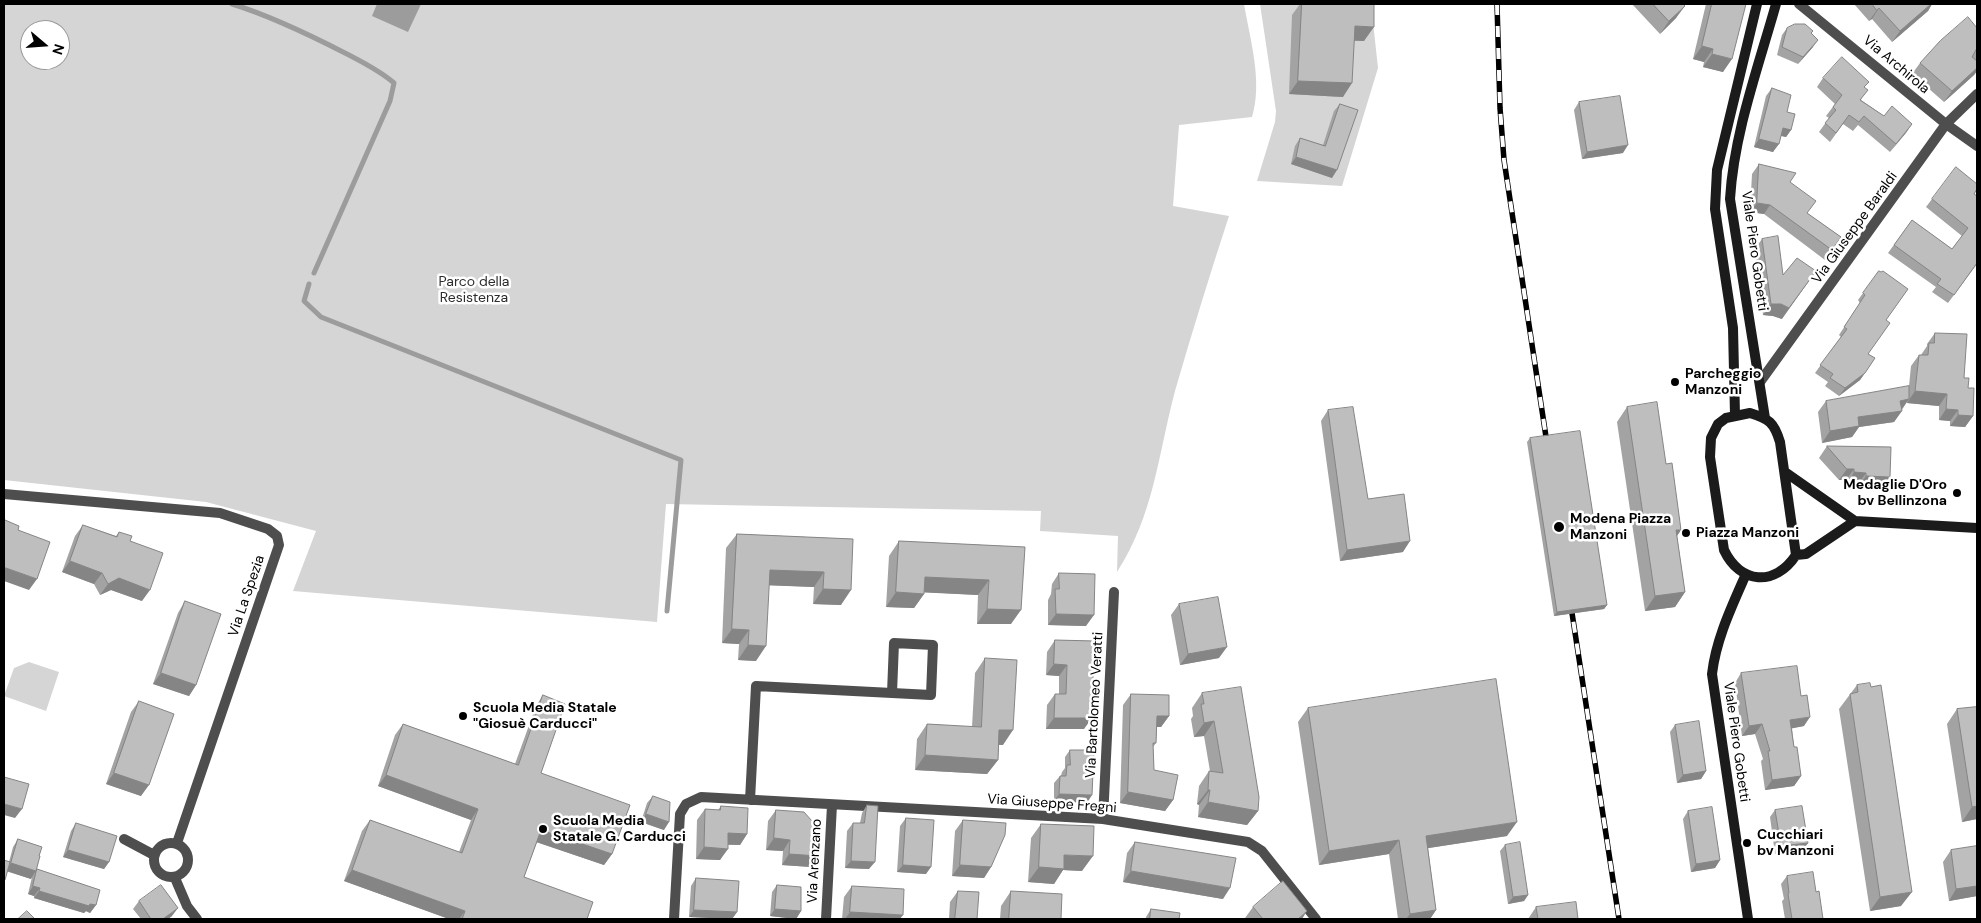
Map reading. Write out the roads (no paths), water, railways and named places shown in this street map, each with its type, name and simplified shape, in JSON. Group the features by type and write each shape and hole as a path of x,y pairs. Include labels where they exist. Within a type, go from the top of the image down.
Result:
{"main road":[{"path":"1735,415 1733,328 1715,209 1717,170 1757,4"},
{"name":"Viale Piero Gobetti","path":"1765,418 1730,200 1732,170 1739,135 1776,4"},
{"path":"1750,413 1765,418 1776,427 1780,442 1796,555 1790,564 1775,575 1757,578 1736,568 1724,550 1710,457 1711,438 1718,424 1735,415 1750,413"},
{"path":"1785,472 1855,521 1977,528"},
{"path":"1796,555 1806,554 1855,521"},
{"name":"Viale Piero Gobetti","path":"1746,574 1721,633 1714,657 1712,674 1748,919"}],"street":[{"name":"Via Archirola","path":"1799,4 1946,124 1977,146"},
{"name":"Via Giuseppe Baraldi","path":"1760,382 1946,124 1977,94"},
{"name":"Via La Spezia","path":"4,494 220,513 268,529 277,536 280,545 177,844"},
{"name":"Via Bartolomeo Veratti","path":"1103,819 1114,592"},
{"path":"750,800 756,686 892,693 931,695 933,645 894,644 892,693"},
{"name":"Via Giuseppe Fregni","path":"674,919 680,814 686,804 701,797 1103,819 1248,842 1262,851 1316,919"},
{"name":"Via Arenzano","path":"826,919 832,805"},
{"path":"124,839 154,855"},
{"path":"168,843 177,844 185,850 188,864 181,875 175,878 166,877 155,869 154,855 162,845 168,843"},
{"path":"175,878 187,906 197,919"}],"waterway":[{"path":"232,4 275,20 317,39 370,66 394,83 390,101 314,273"},
{"path":"309,284 304,301 321,317 681,460 667,611"}],"railway":[{"path":"1497,4 1500,108 1504,160 1548,450"},
{"path":"1570,600 1619,919"}],"place":[{"name":"Parcheggio Manzoni","path":"1675,382"},
{"name":"Medaglie D'Oro bv Bellinzona","path":"1957,493"},
{"name":"Modena Piazza Manzoni","path":"1559,527"},
{"name":"Piazza Manzoni","path":"1686,533"},
{"name":"Scuola Media Statale \"Giosuè Carducci\"","path":"463,716"},
{"name":"Scuola Media Statale G. Carducci","path":"543,829"},
{"name":"Cucchiari bv Manzoni","path":"1747,843"}],"park label":[{"name":"Parco della Resistenza","path":"474,290"}]}
